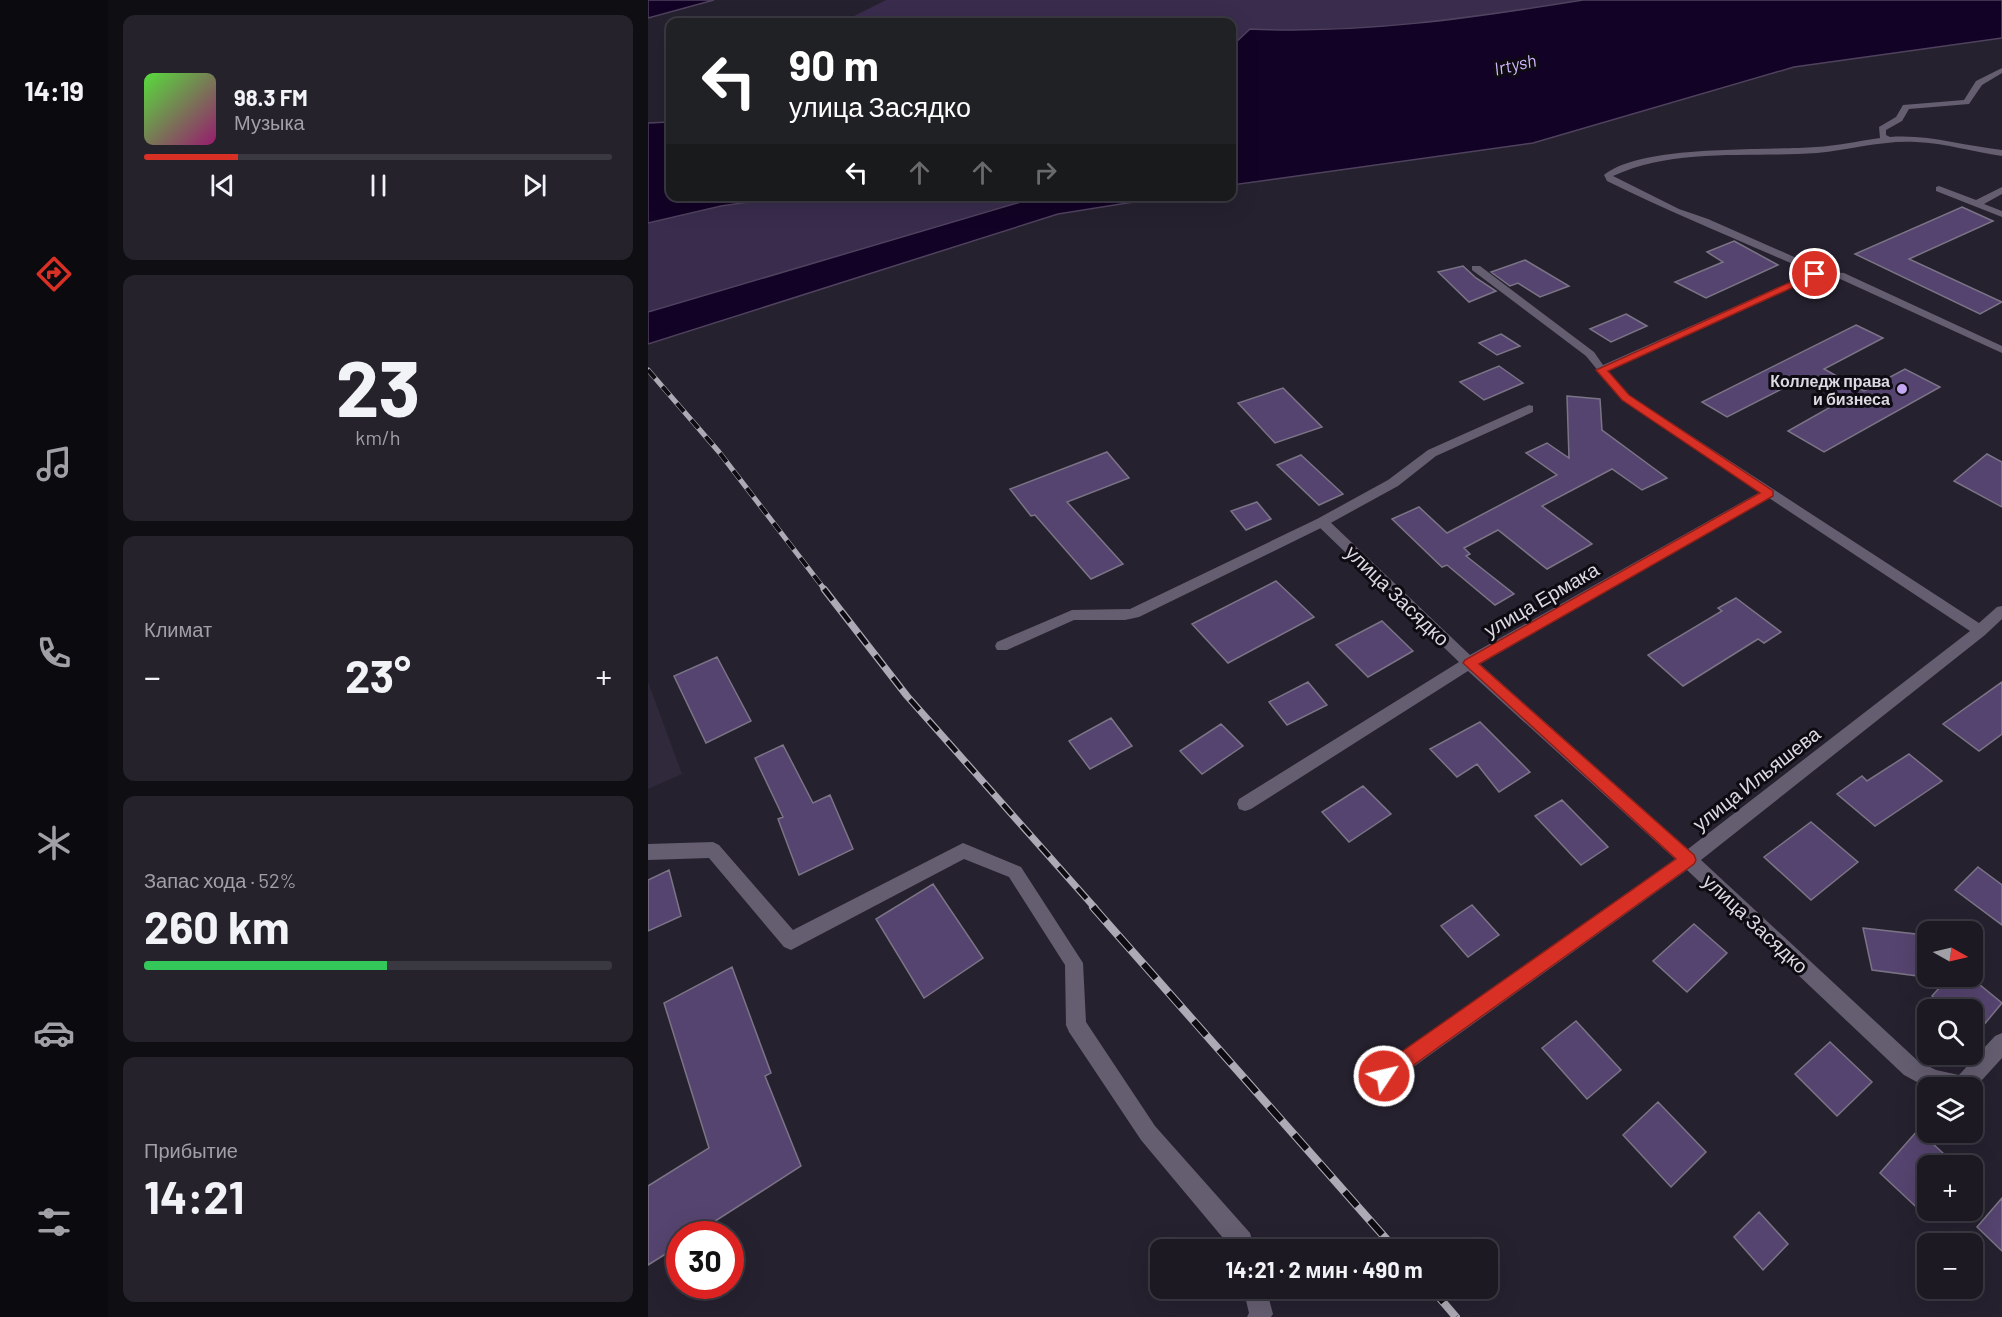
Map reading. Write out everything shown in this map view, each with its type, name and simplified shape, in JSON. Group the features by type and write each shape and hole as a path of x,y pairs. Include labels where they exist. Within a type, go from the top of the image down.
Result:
{"street":[{"path":"1890,141 1882,136 1882,129 1899,119 1906,107 1966,102 1979,83 2002,70"},
{"path":"2002,153 1921,140 1890,141 1816,150 1741,152 1667,159 1638,164 1608,175 1676,211 1705,221 1822,273 1840,276 2002,350"},
{"path":"1939,189 2002,214"},
{"path":"1976,204 2002,190"},
{"path":"1476,268 1590,354 1626,398 1980,631"},
{"path":"1601,370 1822,273"},
{"path":"1002,646 1072,615 1134,613 1322,522 1393,483 1432,453 1528,409"},
{"name":"улица Ермака","path":"1245,804 1469,663 1769,493"},
{"name":"улица Засядко","path":"1322,522 1469,663 1688,860 1911,1068 1935,1080 1963,1086 2002,1043"},
{"name":"улица Ильяшева","path":"1384,1076 1688,860 2000,615"},
{"path":"648,852 713,850 791,941 963,851 1015,872 1074,963 1076,1025 1148,1133 1240,1239"},
{"path":"1257,1299 1261,1314 1259,1317"}],"shaded area":[{"path":"886,0 1583,0 1433,22 1347,30 1250,29 1236,42 1236,18 850,18"},
{"path":"752,201 1027,201 648,312 648,223"},
{"path":"648,682 682,774 648,789"}],"water":[{"path":"648,0 714,0 648,18"},
{"name":"Irtysh","path":"1583,0 2002,0 2002,38 1794,67 1533,143 1236,184 1236,42 1250,29 1376,27 1500,13"},
{"path":"666,122 666,201 755,201 721,206 648,223 648,123"},
{"path":"1024,201 1140,201 1058,214 648,344 648,312"}],"building":[{"path":"1962,207 1993,221 1909,259 2002,302 1980,314 1855,254"},
{"path":"1734,241 1778,265 1706,298 1675,282 1723,262 1707,252"},
{"path":"1525,260 1569,286 1540,297 1518,283 1510,286 1491,272"},
{"path":"1463,266 1496,291 1469,302 1438,272"},
{"path":"1626,314 1647,326 1611,342 1590,329"},
{"name":"Колледж права и бизнеса","path":"1856,325 1883,338 1824,369 1864,391 1905,369 1940,387 1824,452 1788,431 1843,400 1803,378 1727,417 1702,402"},
{"path":"1501,334 1520,346 1497,355 1479,343"},
{"path":"1499,366 1523,383 1484,400 1460,382"},
{"path":"1283,388 1322,427 1275,443 1238,403"},
{"path":"1567,396 1600,399 1602,430 1667,478 1642,490 1612,469 1542,506 1592,544 1547,569 1498,530 1464,548 1470,554 1466,556 1514,594 1495,605 1447,565 1442,567 1392,519 1419,507 1447,533 1557,475 1526,453 1547,443 1569,458"},
{"path":"1107,452 1129,478 1067,502 1123,564 1091,579 1035,515 1031,516 1010,489"},
{"path":"1987,454 2002,462 2002,507 1954,481"},
{"path":"1301,455 1343,494 1319,505 1277,465"},
{"path":"1257,502 1271,519 1246,530 1231,511"},
{"path":"1276,581 1314,617 1228,663 1192,624"},
{"path":"1736,598 1781,632 1764,643 1758,639 1683,686 1648,655 1722,611 1718,608"},
{"path":"1382,621 1413,651 1368,677 1336,645"},
{"path":"717,657 751,721 706,743 674,676"},
{"path":"1308,682 1327,705 1287,725 1269,702"},
{"path":"2002,682 2002,734 1979,751 1943,724"},
{"path":"1111,718 1132,746 1090,769 1069,741"},
{"path":"1480,722 1530,772 1499,792 1477,764 1457,777 1430,749"},
{"path":"1221,724 1243,746 1202,774 1180,751"},
{"path":"783,745 813,803 830,795 853,849 799,875 778,819 783,817 755,758"},
{"path":"1909,754 1942,781 1875,826 1837,794 1862,776 1867,781"},
{"path":"1363,786 1391,814 1349,842 1322,812"},
{"path":"1562,800 1608,847 1581,865 1535,816"},
{"path":"1811,822 1858,862 1811,900 1764,857"},
{"path":"1978,867 2002,885 2002,925 1955,890"},
{"path":"669,870 681,916 648,931 648,880"},
{"path":"933,884 983,958 924,998 876,919"},
{"path":"1472,905 1499,935 1468,957 1441,926"},
{"path":"1694,924 1727,953 1687,992 1653,961"},
{"path":"1863,928 1916,934 1917,976 1872,970"},
{"path":"732,967 771,1073 765,1076 801,1166 715,1221 666,1221 666,1254 648,1265 648,1186 709,1148 664,1003"},
{"path":"1940,987 1982,987 2002,1003 1983,1026 1983,999 1935,999 1932,996"},
{"path":"1576,1021 1621,1070 1587,1099 1542,1048"},
{"path":"1830,1042 1872,1082 1837,1116 1795,1074"},
{"path":"1658,1102 1706,1152 1671,1187 1623,1135"},
{"path":"1917,1131 1917,1143 1932,1143 1945,1155 1917,1155 1917,1208 1880,1173"},
{"path":"2002,1198 2002,1251 1977,1227"},
{"path":"1759,1212 1788,1244 1763,1270 1734,1237"}],"railway":[{"path":"648,370 719,452 825,590"},
{"path":"824,589 907,696 1095,908"},
{"path":"1093,907 1386,1239"},
{"path":"1440,1299 1456,1317"}],"place":[{"name":"Колледж права и бизнеса","path":"1902,389"}],"route":[{"path":"1384,1076 1688,860 1469,663 1769,493 1626,398 1601,370 1815,274"}]}
